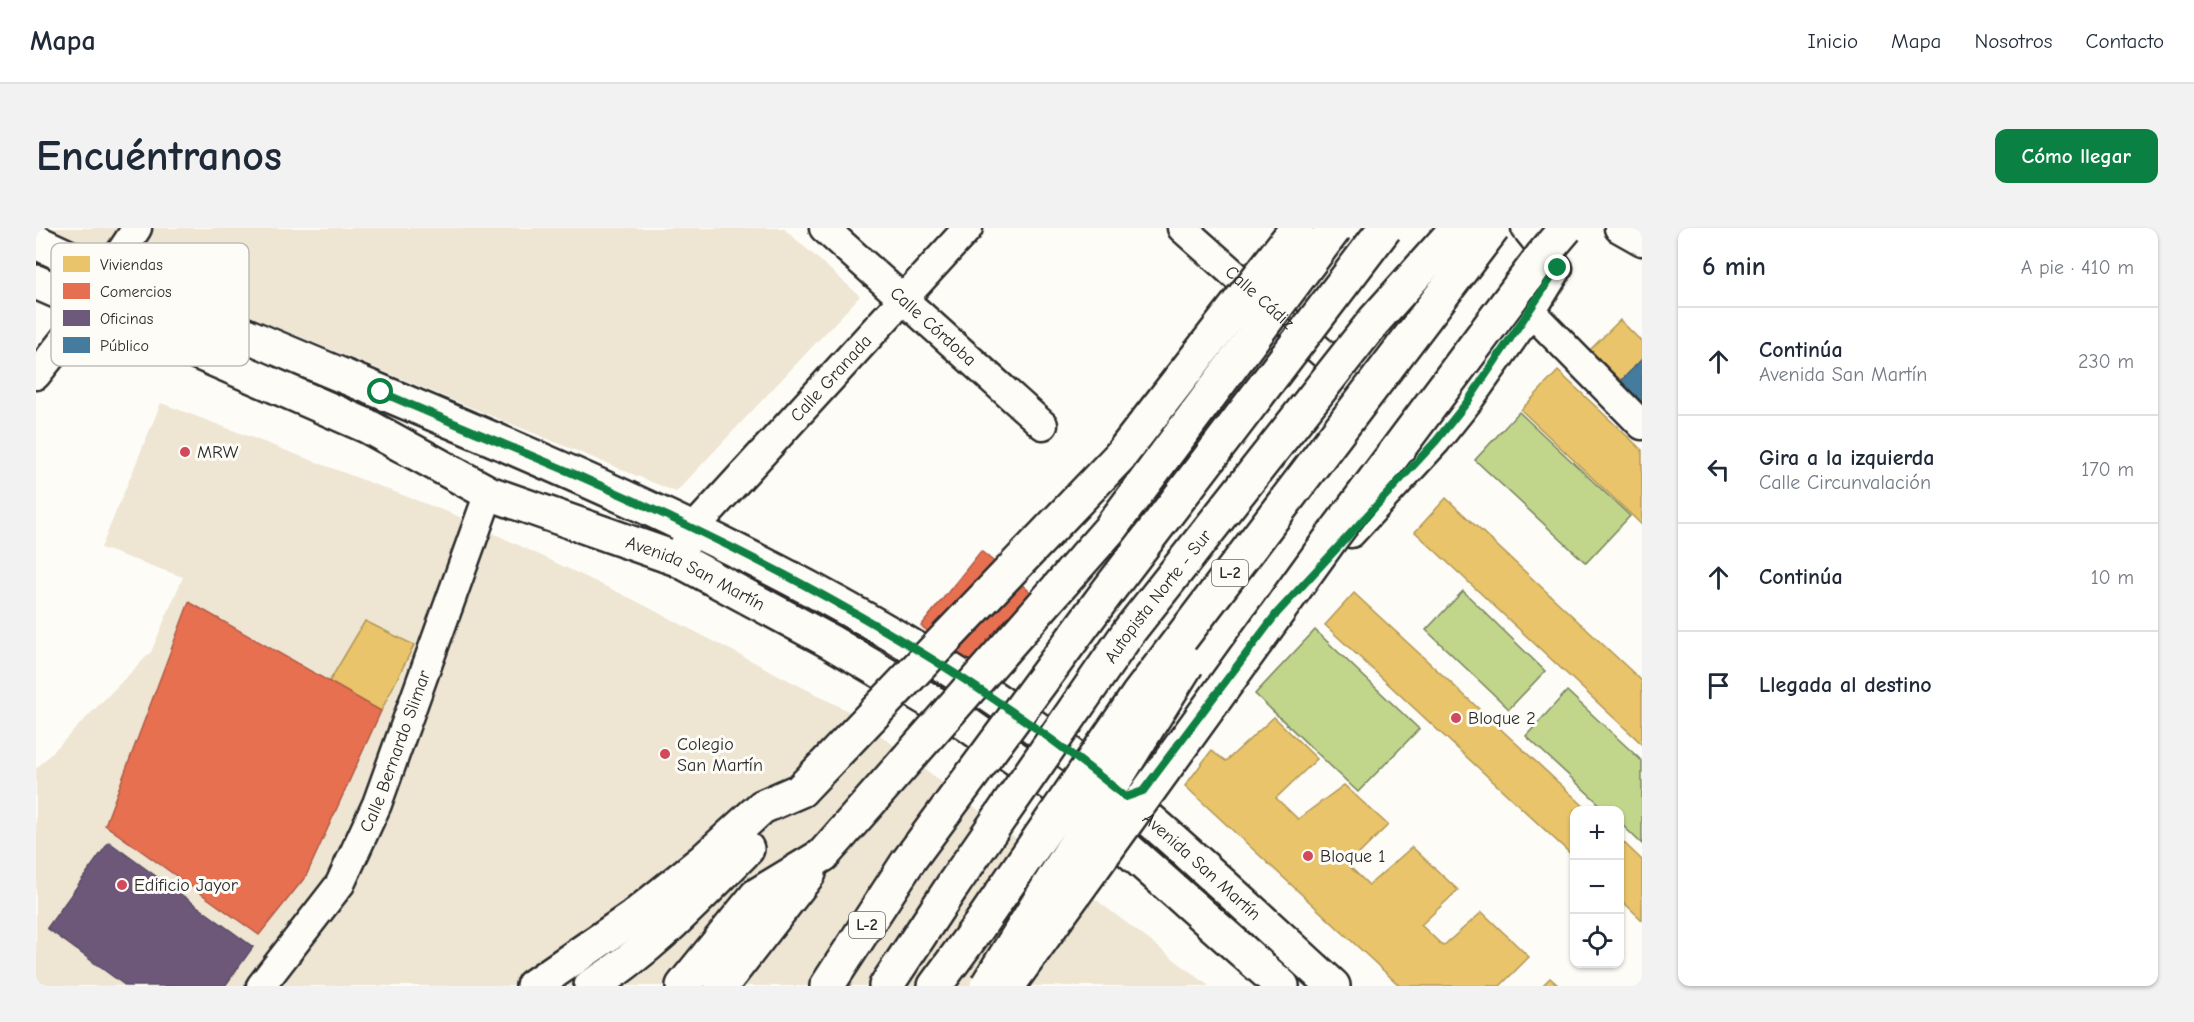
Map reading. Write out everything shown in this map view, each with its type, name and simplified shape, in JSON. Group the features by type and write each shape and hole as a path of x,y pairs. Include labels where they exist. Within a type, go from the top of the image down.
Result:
{"main road":[{"path":"591,986 617,971 709,887 1120,456 1297,228"},
{"path":"721,986 823,855 1108,530 1335,228"},
{"name":"L-2","path":"827,986 907,863 1105,595 1385,228"},
{"name":"Autopista Norte - Sur","path":"886,986 1130,630 1374,321 1456,228"},
{"name":"L-2","path":"935,986 1138,695 1493,228"},
{"name":"L-2","path":"1004,984 1332,537 1543,255 1566,228"},
{"name":"Avenida San Martín","path":"36,243 51,249"},
{"name":"Avenida San Martín","path":"36,282 51,289"},
{"name":"Avenida San Martín","path":"249,335 694,528 846,609 973,685 1045,734 1126,797 1333,986"},
{"name":"Avenida San Martín","path":"229,366 367,426 489,493 677,559 891,677 1016,757 1103,825 1267,981"},
{"name":"L-2","path":"1004,984 1156,711 1325,448"},
{"path":"534,986 632,918 704,860 762,807 801,790"},
{"path":"683,986 757,896 823,855"}],"street":[{"path":"127,243 137,228"},
{"name":"Calle Córdoba","path":"824,228 1043,425"},
{"name":"Calle Granada","path":"677,559 694,528 968,228"},
{"name":"Calle Cádiz","path":"1182,228 1336,365"},
{"path":"1126,797 1143,791 1277,613 1436,441 1468,401 1558,268 1526,228"},
{"path":"1619,228 1642,241"},
{"path":"1530,312 1642,425"},
{"path":"36,375 51,356"},
{"name":"Calle Bernardo Slimar","path":"261,986 340,884 377,804 489,493"}],"shaded area":[{"path":"47,228 783,228 860,296 676,492 249,316 249,243 81,243"},
{"path":"161,403 455,515 634,600 850,712 1209,986 36,986 36,769 151,652 183,577 101,548"}],"green space":[{"path":"1519,412 1630,516 1586,563 1475,460"},
{"path":"1463,591 1545,671 1509,709 1426,630"},
{"path":"1315,630 1419,729 1358,792 1255,694"},
{"path":"1567,691 1642,761 1642,844 1624,827 1624,806 1602,806 1526,736"}],"building: Viviendas":[{"path":"1620,320 1642,342 1642,359 1616,386 1584,356"},
{"path":"1558,371 1642,450 1642,525 1521,410"},
{"path":"1446,498 1642,681 1642,744 1415,532"},
{"name":"Bloque 2","path":"1354,593 1584,806 1570,806 1570,853 1325,625"},
{"path":"365,621 414,645 381,711 329,682"},
{"name":"Bloque 1","path":"1274,717 1317,759 1276,798 1298,819 1344,785 1388,825 1348,865 1369,885 1412,847 1458,890 1421,925 1443,946 1482,912 1529,957 1500,986 1400,986 1185,786 1211,751 1226,761"},
{"path":"1624,843 1642,860 1642,920 1624,903"},
{"path":"1550,978 1559,986 1542,986"}],"building: Comercios":[{"path":"981,551 1044,603 984,677 921,626"},
{"path":"189,602 381,711 306,876 259,935 105,825"}],"building: Oficinas":[{"name":"Edificio Jayor","path":"109,842 253,947 225,986 126,986 47,928"}],"building: Público":[{"path":"1642,359 1642,411 1616,386"}],"place":[{"name":"MRW","path":"185,452"},
{"name":"Bloque 2","path":"1456,718"},
{"name":"Colegio San Martín","path":"665,754"},
{"name":"Bloque 1","path":"1308,856"},
{"name":"Edificio Jayor","path":"122,885"}],"route":[{"path":"381,392 691,527 846,609 910,645 973,685 1037,728 1126,797 1143,791 1277,613 1436,441 1468,401 1558,268"}]}
